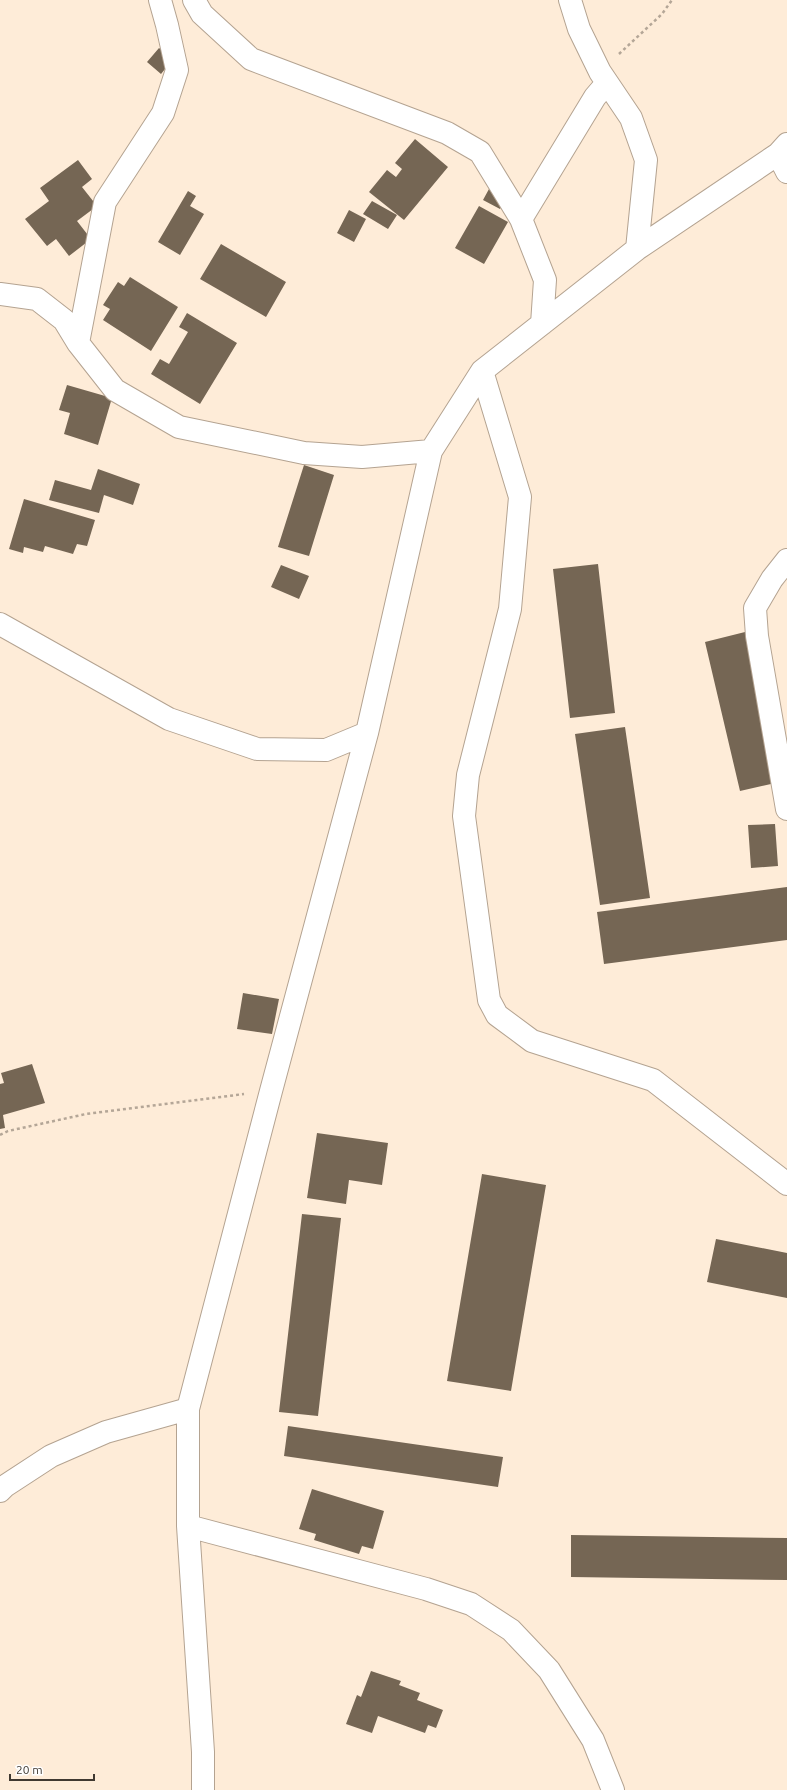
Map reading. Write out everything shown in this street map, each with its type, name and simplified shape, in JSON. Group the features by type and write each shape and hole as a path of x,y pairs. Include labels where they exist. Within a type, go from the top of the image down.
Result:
{"street":[{"path":"78,343 105,202 163,113 176,70 167,25 160,0"},
{"path":"194,0 202,14 251,59 448,133 480,152 521,219 545,280 542,324"},
{"path":"570,0 579,29 603,78 631,118 646,160 637,249"},
{"path":"521,219 595,97 603,78"},
{"path":"203,1790 204,1752 188,1526 188,1409 270,1091 367,733 431,451 482,371 637,249 784,157"},
{"path":"0,294 37,299 64,320 78,343 115,390 179,427 304,453 362,457 431,451"},
{"path":"482,371 520,497 510,609 468,775 464,816 488,1000 497,1015 532,1041 653,1080 787,1184"},
{"path":"787,560 772,579 755,608 757,636 787,809"},
{"path":"0,624 169,719 257,749 326,750 367,733"},
{"path":"0,1491 5,1486 51,1456 106,1432 188,1409"},
{"path":"188,1526 426,1589 471,1604 511,1630 548,1670 593,1740 614,1790"}],"path":[{"path":"603,78 662,14 672,0"},
{"path":"0,1135 8,1131 86,1114 270,1091"}],"building":[{"path":"159,48 173,59 161,74 147,62"},
{"path":"415,139 448,167 404,220 369,192 387,170 396,177 402,169 395,163"},
{"path":"78,160 92,179 82,187 97,206 77,221 91,239 69,256 56,239 47,246 25,219 49,201 40,188"},
{"path":"489,189 506,198 500,209 483,200"},
{"path":"188,191 196,196 190,206 204,214 180,255 158,242"},
{"path":"372,201 397,215 388,229 363,214"},
{"path":"479,206 508,222 484,264 455,248"},
{"path":"349,210 366,219 354,242 337,233"},
{"path":"221,244 286,282 266,317 200,279"},
{"path":"130,277 178,307 151,351 103,320 110,309 103,305 118,282 124,286"},
{"path":"187,313 237,343 200,404 151,374 160,359 169,364 188,332 179,327"},
{"path":"67,385 112,398 98,445 64,434 70,413 59,410"},
{"path":"304,465 334,475 309,556 278,547"},
{"path":"98,469 140,484 133,505 104,495 99,513 49,500 55,480 91,490"},
{"path":"24,499 95,520 87,546 77,544 73,554 45,546 43,552 24,547 23,553 9,549"},
{"path":"598,564 615,713 570,718 553,569"},
{"path":"281,565 309,576 299,599 271,587"},
{"path":"745,632 780,782 740,791 705,642"},
{"path":"625,727 650,898 600,905 575,734"},
{"path":"775,824 778,866 751,868 748,825"},
{"path":"787,887 787,940 604,964 597,912"},
{"path":"243,993 279,999 272,1034 237,1029"},
{"path":"32,1064 45,1103 3,1115 5,1128 0,1129 0,1084 4,1083 1,1073"},
{"path":"317,1133 388,1143 382,1185 349,1180 346,1204 307,1198"},
{"path":"482,1174 546,1185 511,1391 447,1381"},
{"path":"302,1214 341,1218 318,1416 279,1412"},
{"path":"716,1239 787,1253 787,1298 707,1282"},
{"path":"288,1426 503,1457 498,1487 284,1456"},
{"path":"312,1489 384,1511 373,1549 362,1546 359,1554 314,1540 316,1534 299,1529"},
{"path":"571,1535 787,1538 787,1580 571,1577"},
{"path":"371,1671 401,1681 399,1685 420,1693 417,1700 443,1710 436,1728 428,1725 425,1733 378,1716 372,1733 346,1724 357,1695 361,1697"}]}
